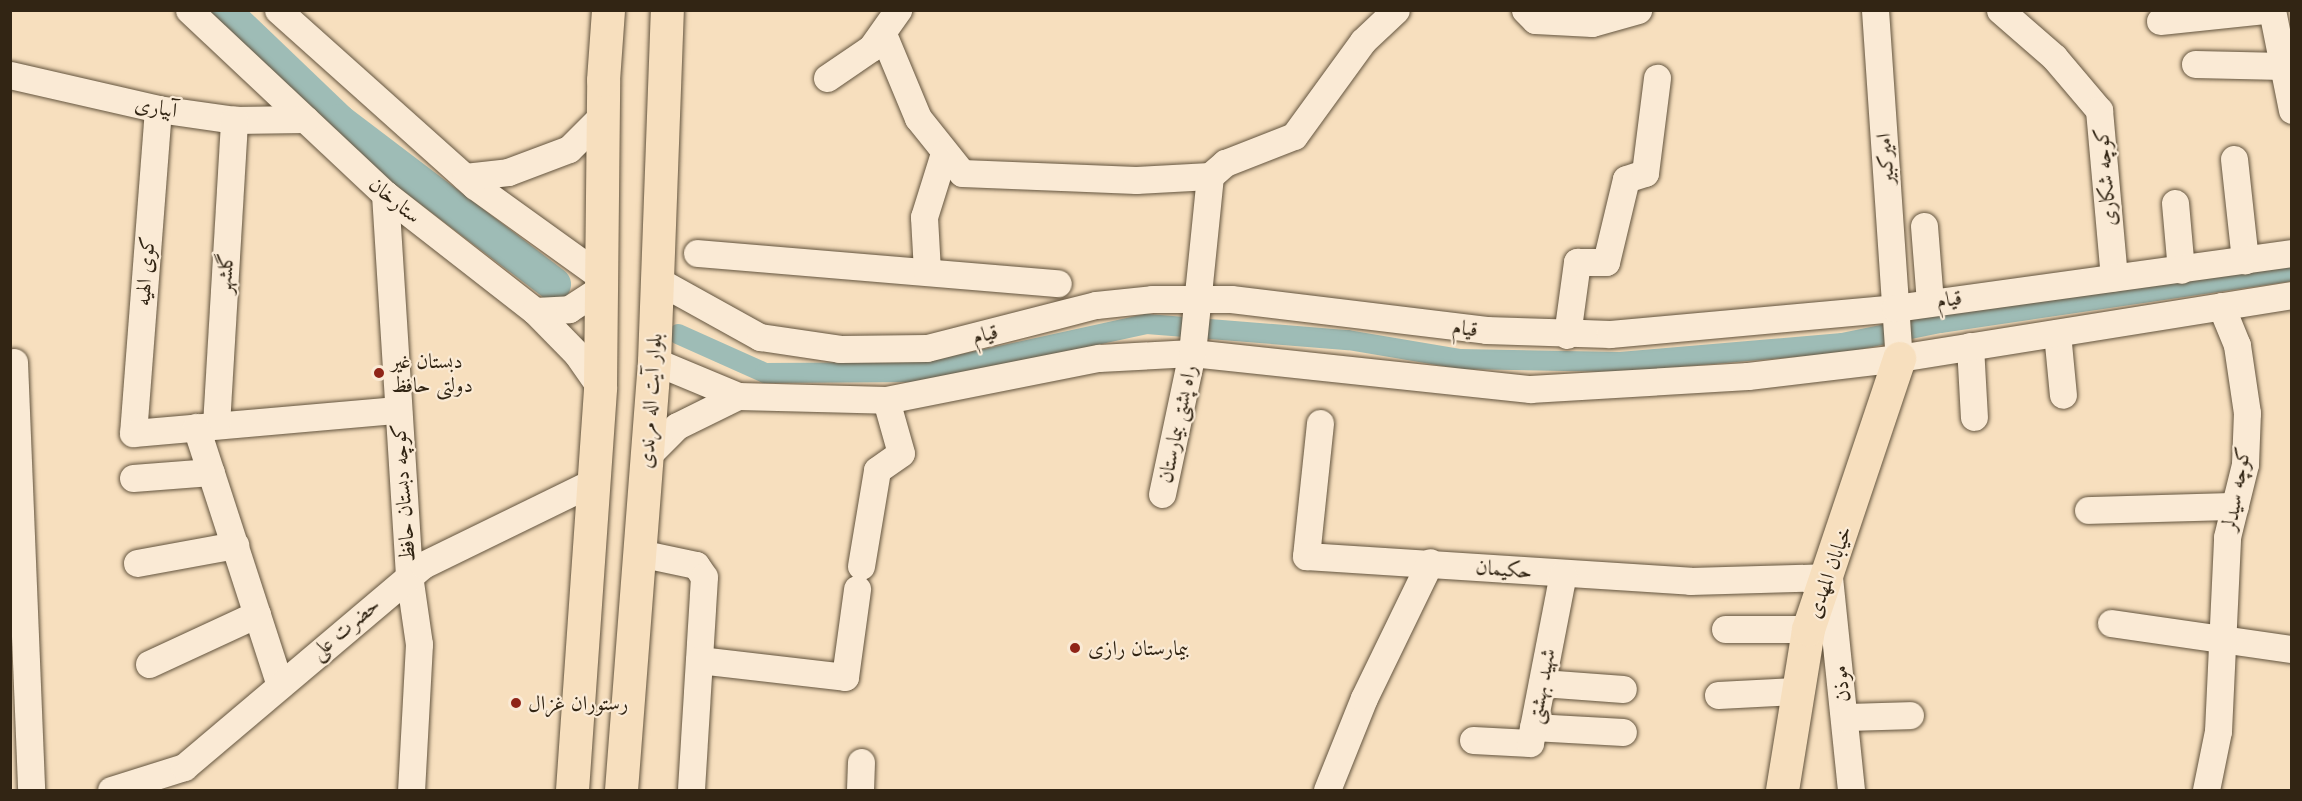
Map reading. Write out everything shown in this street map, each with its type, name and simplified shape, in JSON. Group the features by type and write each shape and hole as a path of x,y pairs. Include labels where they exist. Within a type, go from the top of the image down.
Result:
{"main road":[{"name":"بلوار آیت اله مرندی","path":"621,790 654,361 667,10"},
{"path":"573,788 600,387 603,282 604,12"},
{"name":"خیابان المهدی","path":"1782,790 1796,691 1808,629 1829,577 1899,358"}],"street":[{"name":"ستارخان","path":"189,10 385,194 535,311 577,354 600,387"},
{"path":"278,10 465,177 603,282 569,309 535,311"},
{"path":"827,78 883,34 898,10"},
{"path":"883,34 918,118 962,173 1136,180 1210,176 1225,163 1294,136 1363,41 1396,10"},
{"path":"1525,10 1535,20 1592,23 1638,10"},
{"name":"امیرکبیر","path":"1875,10 1899,358"},
{"name":"کوچه شکاری","path":"2000,10 2054,57 2099,110 2114,277"},
{"path":"2160,21 2264,10"},
{"path":"2272,10 2292,110"},
{"path":"2195,64 2283,66"},
{"name":"آبیاری","path":"10,75 158,109 234,120 305,119"},
{"path":"1567,335 1576,262 1606,261 1626,179 1645,173 1657,78"},
{"name":"کوی الهیه","path":"158,109 133,433 206,426"},
{"path":"465,177 508,172 569,149 603,116"},
{"name":"گلشهر","path":"234,120 206,426 211,472 279,683"},
{"path":"927,271 924,217 944,153"},
{"path":"2234,159 2245,260"},
{"name":"راه پشتی بیمارستان","path":"1162,494 1192,353 1210,176"},
{"name":"کوچه دبستان حافظ","path":"385,194 409,575 419,644 411,790"},
{"path":"2175,203 2181,270"},
{"path":"1924,226 1930,302"},
{"path":"697,253 1058,283"},
{"name":"قیام","path":"657,280 760,337 840,349 927,348 1096,305 1198,297 1486,330 1567,335 1773,322 2181,270 2292,253"},
{"path":"654,361 738,396 886,400 1099,358 1192,353 1530,388 1748,376 1899,358 2292,295"},
{"name":"کوچه سیدلر","path":"2206,790 2218,731 2225,641 2227,537 2244,464 2247,413 2237,345 2221,306"},
{"path":"2057,333 2063,395"},
{"path":"1970,346 1974,417"},
{"path":"14,362 15,508 31,790"},
{"path":"647,456 677,426 738,396"},
{"path":"699,660 845,677 877,470 901,453 886,400"},
{"path":"206,426 398,410"},
{"name":"حکیمان","path":"1320,423 1306,556 1430,562 1563,574 1690,581 1829,577"},
{"path":"133,478 211,472"},
{"name":"حضرت علی","path":"111,790 184,767 279,683 409,575 592,482"},
{"path":"2088,510 2235,507"},
{"path":"137,563 235,545"},
{"path":"639,553 696,566 704,577 691,790"},
{"path":"1327,790 1364,698 1430,562"},
{"name":"شهید بهشتی","path":"1473,740 1530,743 1563,574"},
{"name":"موذن","path":"1829,577 1851,790"},
{"path":"150,664 257,614"},
{"path":"2111,624 2292,649"},
{"path":"1725,630 1808,629"},
{"path":"1542,683 1623,688"},
{"path":"1718,695 1796,691"},
{"path":"1844,717 1910,715"},
{"path":"1533,726 1623,732"},
{"path":"860,790 861,762"}],"waterway":[{"path":"223,10 339,121 554,284"},
{"path":"678,334 765,373 926,372 1147,324 1348,340 1460,359 1620,362 1842,343 1940,323 2292,271"}],"place":[{"name":"دبستان غیر دولتی حافظ","path":"379,373"},
{"name":"بیمارستان رازی","path":"1075,648"},
{"name":"رستوران غزال","path":"516,703"}]}
